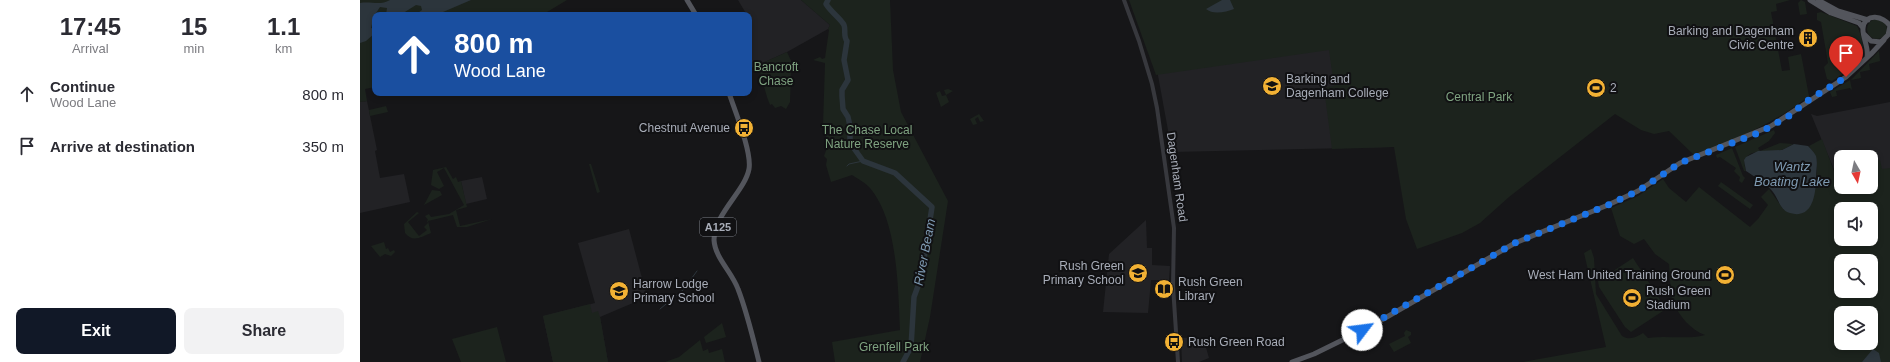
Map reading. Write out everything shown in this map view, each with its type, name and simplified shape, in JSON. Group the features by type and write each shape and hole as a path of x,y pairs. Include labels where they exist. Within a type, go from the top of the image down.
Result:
{"main road":[{"path":"687,0 694,12"},
{"path":"1810,0 1826,10 1859,23 1863,28 1868,48 1867,57"},
{"path":"1818,0 1838,11 1868,20"},
{"path":"1292,362 1314,354 1373,325 1508,247 1530,236 1620,200 1638,191 1680,163 1761,132 1779,122 1807,101 1846,77 1889,35 1890,26 1886,20 1880,17 1874,17 1868,20 1863,28"},
{"path":"1864,34 1871,41 1878,42 1884,40"},
{"name":"A125","path":"730,96 748,154 749,168 744,181 727,205 715,233 715,246 738,288 759,362"}],"street":[{"name":"Dagenham Road","path":"1124,0 1139,41 1152,84 1157,108 1174,229 1173,294 1178,362"}],"shaded area":[{"path":"738,0 801,0 830,25 828,29 787,52 752,68 752,12 745,12"},
{"name":"Barking and Dagenham College","path":"1368,15 1394,147 1172,152 1155,59"},
{"path":"367,101 377,150 375,151 380,178 404,174 410,202 360,213 360,102"},
{"path":"1890,102 1890,283 1874,246 1878,246 1878,202 1862,202 1853,194 1878,194 1878,150 1834,150 1834,170 1811,114 1817,116"},
{"path":"482,177 487,199 466,204 461,181"},
{"name":"Rush Green Primary School","path":"1146,220 1147,248 1152,248 1152,265 1170,266 1169,280 1151,280 1148,313 1103,312 1109,254"},
{"name":"Harrow Lodge Primary School","path":"629,229 647,297 600,317 608,362 553,362 543,316 595,303 578,243"},
{"path":"1203,337 1209,358 1199,362 1182,362 1181,338"}],"green space":[{"path":"360,0 567,0 547,12 372,12 372,88 365,89 367,101 360,102"},
{"name":"The Chase Local Nature Reserve","path":"801,0 890,0 893,70 901,112 948,201 930,317 920,362 835,362 832,342 900,330 897,276 895,256 886,218 879,202 870,188 852,175 831,182 826,165 827,159 824,156 827,148 825,143 827,131 823,125 825,63 813,60 820,57 822,59 825,58 828,29 830,25"},
{"name":"Central Park","path":"1129,0 1790,0 1776,4 1777,11 1771,12 1782,71 1790,70 1788,57 1801,54 1809,96 1796,106 1768,123 1740,137 1694,155 1669,131 1654,134 1641,130 1615,114 1509,197 1480,223 1462,233 1417,249 1406,219 1394,147 1332,149 1324,88 1334,86 1329,50 1156,75"},
{"path":"1801,0 1805,2 1807,14 1800,15 1798,3"},
{"path":"1821,12 1857,26 1863,44 1863,54 1858,61 1832,81 1827,79 1824,67 1828,63 1821,22 1817,20 1817,13"},
{"path":"1877,19 1884,22 1887,29 1884,36 1877,39 1870,36 1867,29 1870,22"},
{"path":"1879,51 1880,61 1869,64 1870,70 1860,72 1861,78 1851,80"},
{"name":"Bancroft Chase","path":"787,52 794,67 791,69 790,102 786,109 781,106 775,108 772,104 770,105 758,65"},
{"path":"1850,80 1852,90 1850,88 1836,91 1837,96 1832,97 1830,92"},
{"path":"948,89 953,91 946,95 944,90"},
{"path":"940,91 942,96 946,95 949,102 941,107 936,93"},
{"path":"386,106 388,112 370,116 369,110"},
{"path":"979,114 984,121 980,122 978,117 975,119 977,124 973,125 970,119"},
{"path":"1774,130 1775,133 1769,141 1758,148 1760,151 1780,143 1793,144 1778,151 1759,152 1749,155 1746,158 1746,171 1744,171 1735,147"},
{"path":"1822,139 1834,171 1834,194 1878,194 1878,161 1880,160 1882,169 1890,168 1890,362 1523,362 1606,347 1584,253 1591,249 1594,258 1596,294 1622,336 1630,338 1643,333 1648,338 1691,337 1705,335 1690,326 1682,317 1673,302 1669,264 1655,254 1644,239 1634,244 1620,236 1611,208 1638,196 1663,179 1669,188 1686,202 1699,187 1750,227 1768,205 1761,197 1769,189 1784,210 1816,185 1817,160 1809,146"},
{"path":"1732,148 1745,178 1742,183 1739,181 1740,177 1734,171 1736,168 1720,157 1717,158 1716,155"},
{"path":"589,164 591,164 600,192 597,193"},
{"path":"446,167 453,179 456,177 458,182 461,181 467,207 456,210 460,226 492,219 467,227 457,227 453,215 428,221 431,233 417,238 411,238 405,233 404,224 417,212 419,213 408,222 419,236 427,230 424,227 428,223 425,216 429,214 431,217 449,214 464,205 444,168 437,172 444,186 439,189 431,185 433,170"},
{"path":"1721,182 1753,205 1750,209 1718,186"},
{"path":"432,190 440,191 442,195 424,205"},
{"path":"384,242 386,249 388,248 390,252 394,250 395,252 391,256 385,254 380,257 371,246"},
{"name":"Rush Green Stadium","path":"1633,258 1666,309 1631,332 1625,327 1599,287 1598,281"},
{"path":"590,304 592,313 598,311 600,317 608,362 553,362 543,316"},
{"path":"722,323 726,337 706,343 704,337"},
{"path":"497,327 506,362 461,362 452,339"},
{"path":"1406,330 1411,332 1411,335 1408,337 1411,343 1394,352 1389,344 1405,336 1404,333"},
{"path":"700,340 703,351 708,349 709,353 722,349 725,362 665,362 679,357"}],"water":[{"path":"390,0 471,0 443,12 419,12 422,10 421,6 416,5 405,12 386,12 387,8 380,7 377,12 372,12 372,36 366,41 360,43 360,3 386,2"},
{"path":"1222,0 1230,0 1234,9 1223,12 1212,12 1206,9"},
{"name":"Wantz Boating Lake","path":"1794,144 1808,146 1816,156 1817,161 1815,190 1812,204 1804,213 1798,214 1790,213 1784,210 1770,189 1746,171 1744,160 1746,157 1758,151 1782,150"},
{"path":"1872,350 1879,353 1881,362 1862,362"}],"waterway":[{"name":"River Beam","path":"828,0 826,4 844,25 845,37 847,41 844,60 848,80 842,90 842,96 843,109 848,117 850,126 850,142 863,161 895,173 932,207 921,278 914,297 911,347 903,362"},
{"path":"847,166 849,164 863,161"},
{"path":"660,309 683,290 697,271"}],"place":[{"name":"Barking and Dagenham Civic Centre","path":"1808,38"},
{"name":"Barking and Dagenham College","path":"1272,86"},
{"name":"2","path":"1596,88"},
{"name":"Chestnut Avenue","path":"744,128"},
{"name":"Rush Green Primary School","path":"1138,273"},
{"name":"West Ham United Training Ground","path":"1725,275"},
{"name":"Rush Green Library","path":"1164,289"},
{"name":"Harrow Lodge Primary School","path":"619,291"},
{"name":"Rush Green Stadium","path":"1632,298"},
{"name":"Rush Green Road","path":"1174,342"}],"route":[{"path":"1362,330 1515,243 1608,205 1638,191 1680,163 1761,132 1789,116 1807,101 1846,77"}],"park label":[{"name":"Grenfell Park","path":"894,347"}]}
